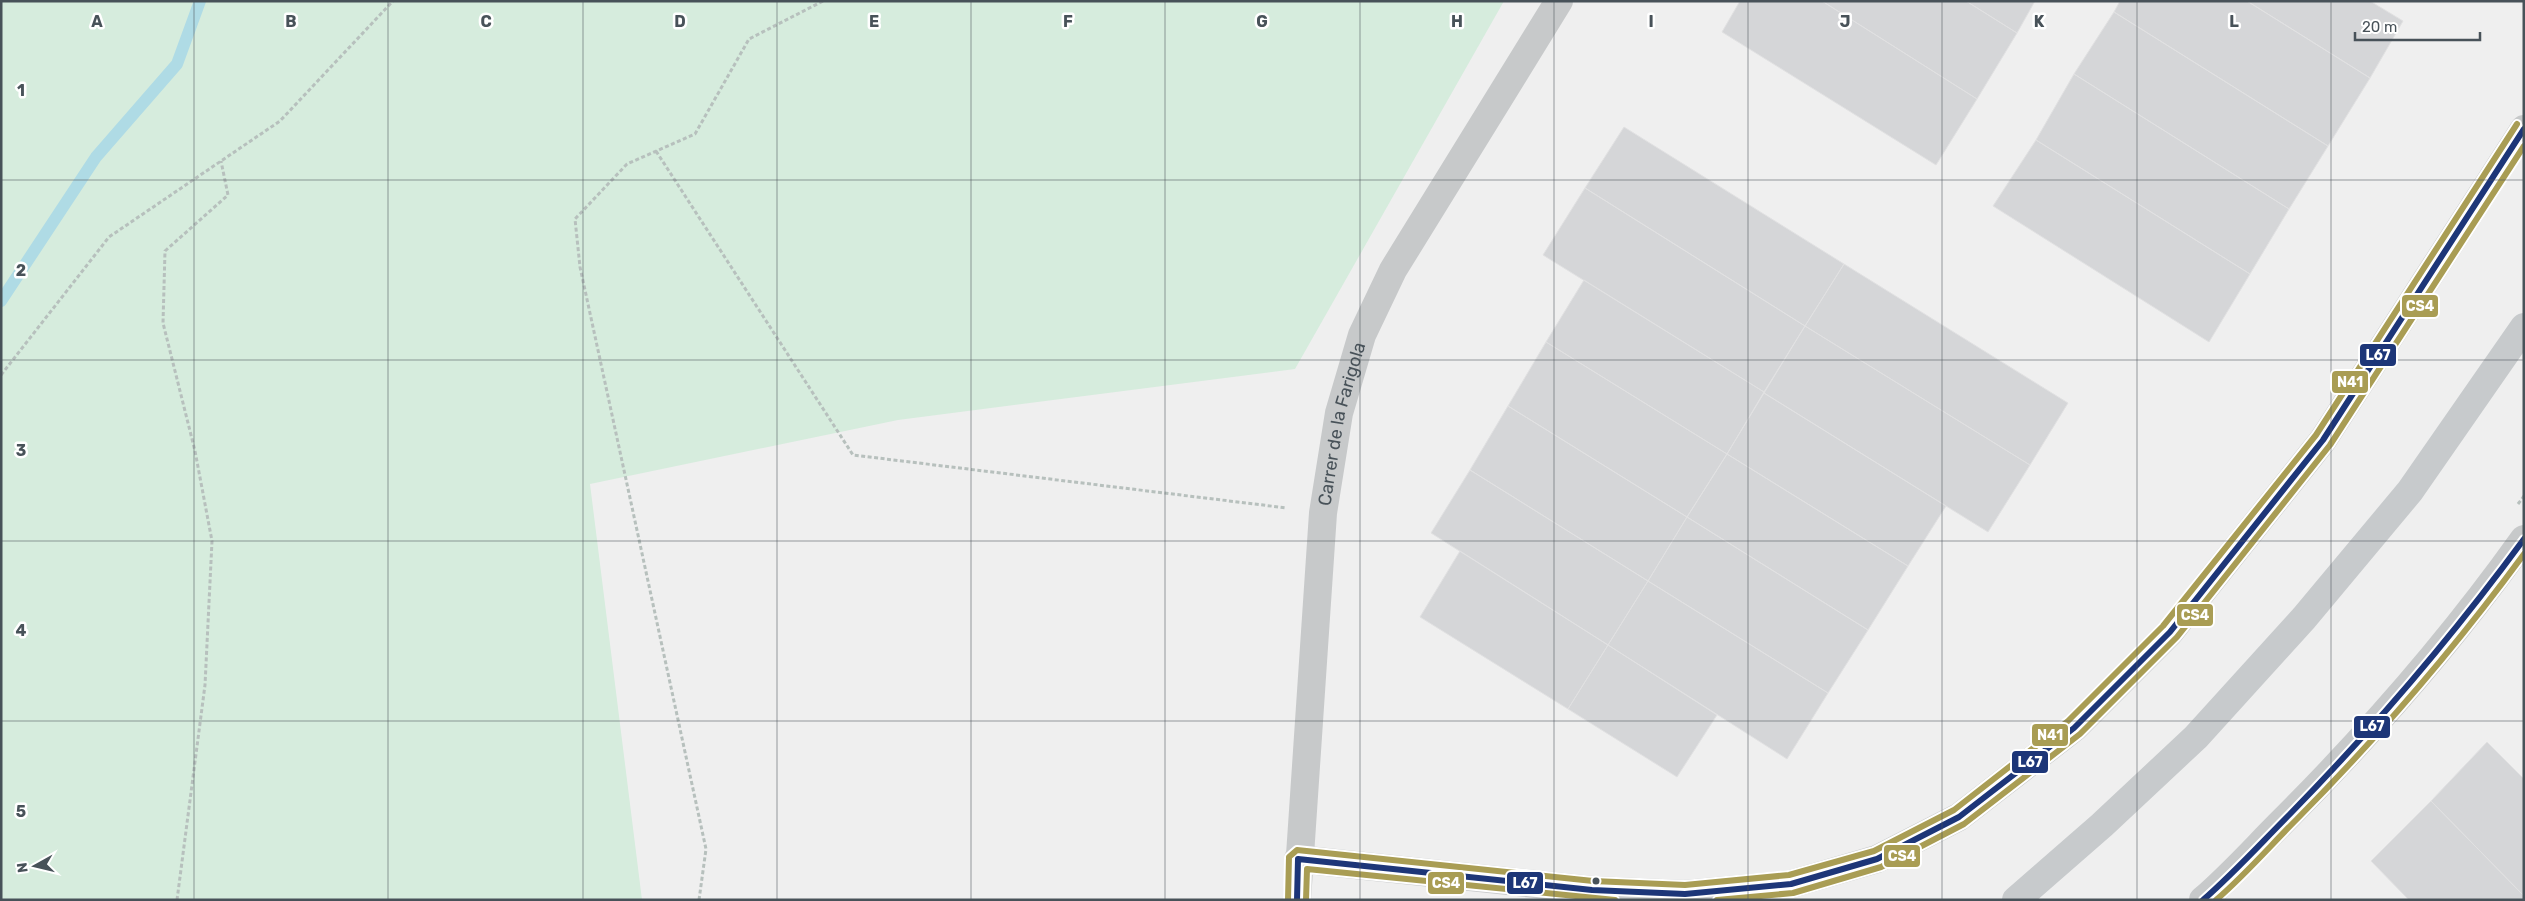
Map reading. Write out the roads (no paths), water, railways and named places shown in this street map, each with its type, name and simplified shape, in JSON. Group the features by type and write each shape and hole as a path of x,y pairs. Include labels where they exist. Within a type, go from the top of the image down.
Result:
{"street":[{"name":"Carrer de la Farigola","path":"1297,900 1298,859 1323,513 1339,413 1362,335 1393,270 1559,1"},
{"path":"1298,859 1592,890 1686,894 1791,884 1877,859 1959,818 2074,728 2170,632 2323,440 2524,129"},
{"path":"2016,900 2102,825 2196,737 2304,618 2410,491 2524,327"},
{"path":"2203,900 2318,786 2406,688 2493,582 2524,539"}],"waterway":[{"path":"1,301 96,157 177,64 200,1"}]}
